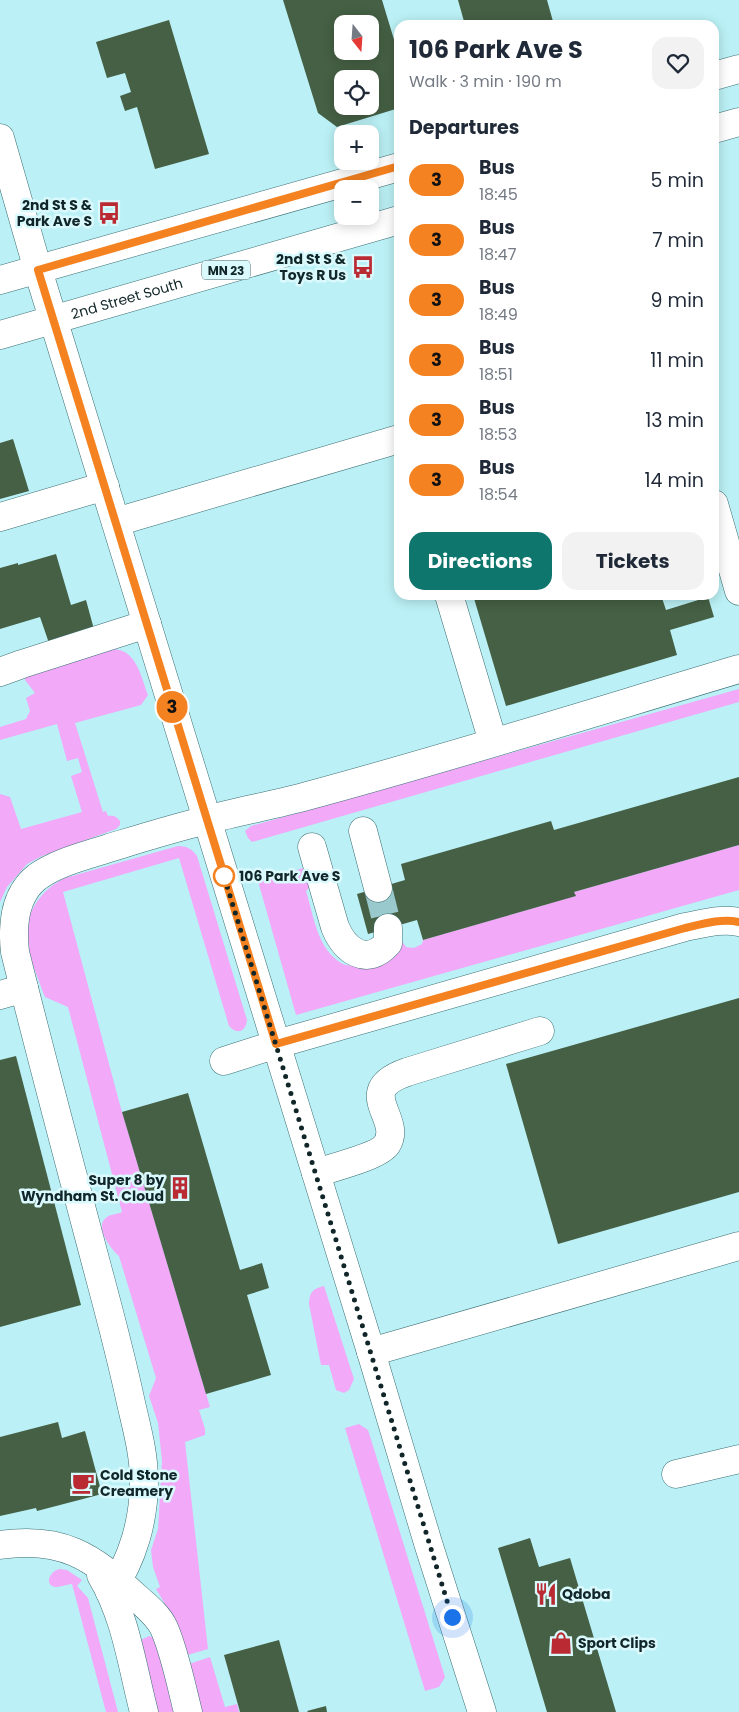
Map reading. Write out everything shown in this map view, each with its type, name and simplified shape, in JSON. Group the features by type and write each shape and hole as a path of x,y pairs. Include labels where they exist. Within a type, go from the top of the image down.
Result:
{"main road":[{"path":"719,75 739,69"},
{"path":"719,128 739,122"},
{"path":"0,141 53,320 428,1543 482,1712"},
{"path":"0,280 394,167"},
{"name":"2nd Street South","path":"0,335 394,221"},
{"path":"116,522 394,441"},
{"path":"0,517 105,486"},
{"path":"719,521 739,591"},
{"path":"450,600 493,742"},
{"path":"0,672 147,624"},
{"path":"144,1712 120,1618 114,1586 133,1547 142,1514 144,1479 142,1451 122,1361 12,991 15,952 14,919 25,891 36,878 49,870 70,861 151,835 305,797 739,669"},
{"path":"362,832 378,888"},
{"path":"312,846 340,939 349,949 358,954 368,955 376,953 388,943 388,928"},
{"path":"224,1061 276,1044 685,928 717,921 731,920 739,922"},
{"path":"316,1173 369,1156 382,1150 387,1145 390,1129 381,1100 382,1089 388,1080 407,1072 540,1031"},
{"path":"371,1352 739,1246"},
{"path":"676,1474 738,1463"},
{"path":"0,1545 40,1542 79,1553 94,1563 114,1586 154,1613 163,1626 188,1712"}],"shaded area":[{"path":"113,649 128,654 133,659 148,695 141,705 75,723 103,812 106,811 108,816 116,817 120,821 120,825 116,829 42,856 27,864 7,887 0,902 0,794 10,797 21,829 82,812 71,776 82,772 78,758 67,761 57,724 0,740 0,727 26,719 30,711 26,698 35,693 25,680 26,673"},
{"path":"739,689 739,702 252,842 245,831 251,826"},
{"path":"739,845 739,890 296,1015 258,881 307,867 315,882 306,891 314,921 322,941 334,958 343,964 362,967 398,936 406,947 414,948 422,944 423,940 575,896 574,892"},
{"path":"178,846 189,848 197,856 247,1020 245,1027 241,1031 235,1031 229,1026 179,858 63,892 120,1105 210,1407 199,1410 205,1435 185,1442 208,1649 184,1656 173,1621 156,1589 160,1587 153,1567 151,1550 158,1529 162,1461 158,1423 149,1396 156,1378 119,1256 108,1243 102,1226 103,1221 107,1217 122,1212 68,1007 45,997 31,958 26,937 29,918 37,902 49,888 65,878"},
{"path":"324,1286 354,1379 349,1390 344,1393 336,1390 329,1365 321,1365 309,1304 312,1292"},
{"path":"359,1424 368,1430 445,1677 439,1687 425,1691 345,1428"},
{"path":"60,1569 67,1570 82,1580 77,1586 88,1598 118,1712 106,1712 72,1584 56,1587 50,1584 49,1578 51,1575"},
{"path":"149,1636 155,1638 176,1712 154,1712 139,1641"},
{"path":"210,1657 225,1707 237,1704 239,1712 200,1712 186,1665"}],"building":[{"path":"283,0 382,0 394,40 394,110 379,114 379,70 334,70 334,115 376,115 344,125 334,125 318,113"},
{"path":"458,0 547,0 553,20 464,20"},
{"path":"169,20 209,154 155,169 137,107 125,111 120,96 131,92 125,73 107,78 96,42"},
{"path":"13,439 29,491 0,499 0,443"},
{"path":"56,554 71,605 86,600 95,633 50,646 40,617 0,629 0,568"},
{"path":"474,600 663,600 666,610 698,600 709,600 714,617 670,630 677,655 506,706"},
{"path":"739,777 739,845 574,892 576,896 423,940 417,920 368,934 357,894 405,880 401,864 551,821 554,830"},
{"path":"739,998 739,1192 558,1244 506,1064"},
{"path":"16,1056 81,1305 0,1327 0,1060"},
{"name":"Super 8 by Wyndham St. Cloud","path":"188,1093 240,1270 262,1263 269,1288 247,1295 271,1375 206,1394 122,1112"},
{"path":"58,1422 62,1438 85,1431 102,1494 37,1511 36,1508 0,1516 0,1437"},
{"path":"530,1538 539,1567 570,1558 616,1712 547,1712 498,1548"},
{"path":"279,1640 299,1712 240,1712 224,1655"},
{"path":"326,1706 327,1712 307,1711"}],"tunnel":[{"path":"378,888 388,928"}],"bus line":[{"name":"3","path":"394,167 38,270 276,1044 685,928 710,922 731,920 739,922"}],"place":[{"name":"2nd St S & Park Ave S","path":"109,213"},
{"name":"2nd St S & Toys R Us","path":"363,267"},
{"name":"106 Park Ave S","path":"224,876"},
{"name":"Super 8 by Wyndham St. Cloud","path":"180,1188"},
{"name":"Cold Stone Creamery","path":"83,1483"},
{"name":"Qdoba","path":"546,1594"},
{"name":"Sport Clips","path":"561,1643"}],"route":[{"path":"224,876 223,873 452,1617"}]}
